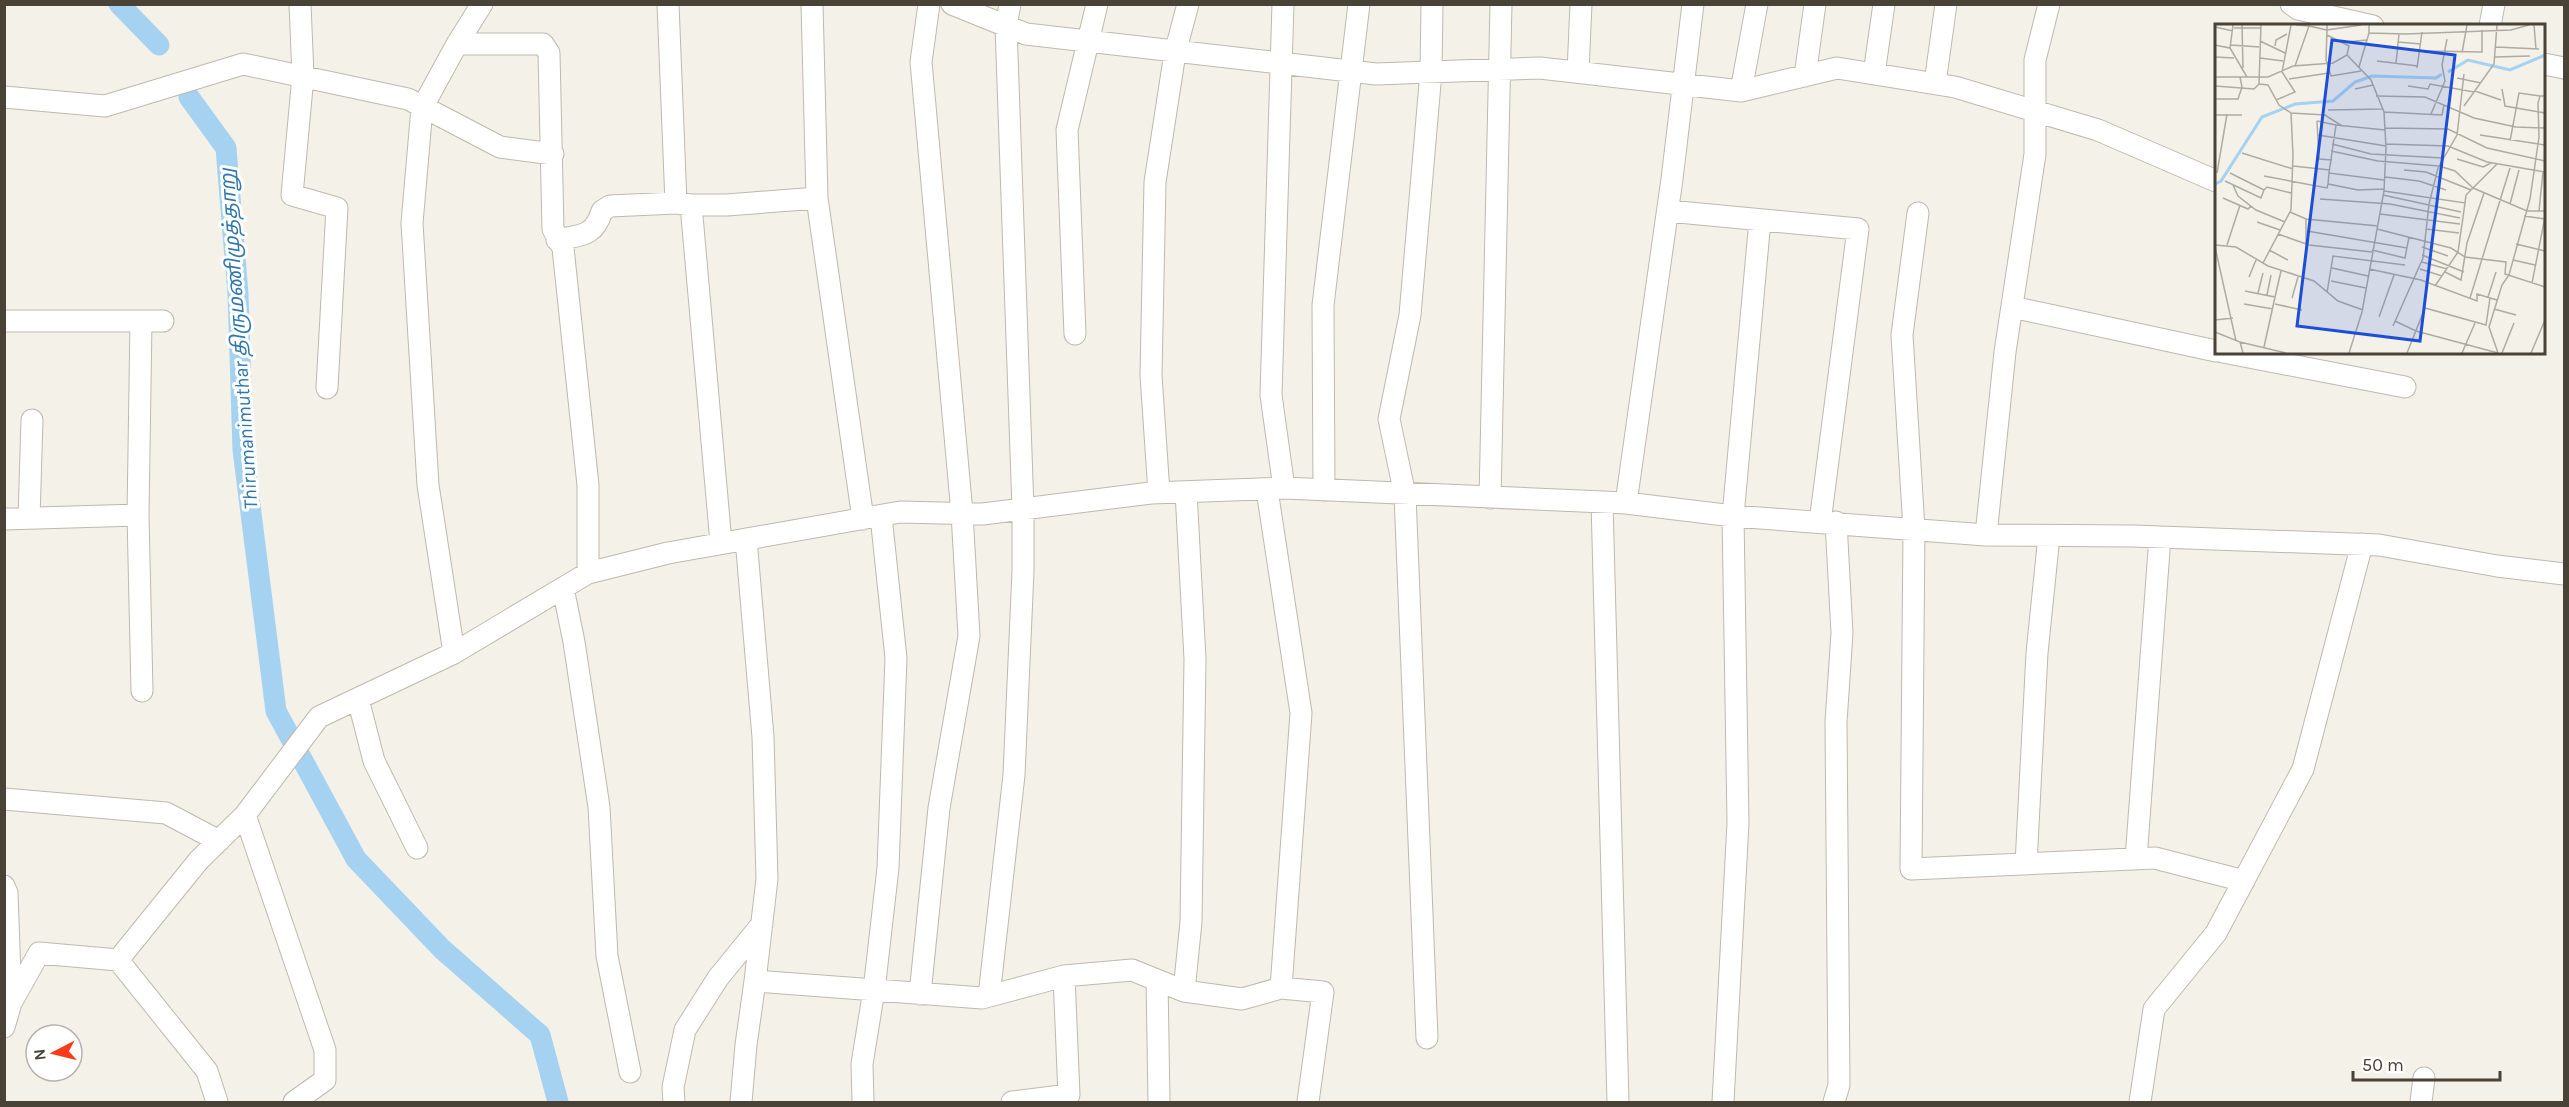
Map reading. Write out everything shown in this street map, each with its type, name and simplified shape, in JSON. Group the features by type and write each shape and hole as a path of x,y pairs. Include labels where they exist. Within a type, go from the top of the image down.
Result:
{"street":[{"path":"300,4 303,76 292,195 336,208 327,388"},
{"path":"454,653 428,485 412,223 422,108 482,4"},
{"path":"668,4 683,204 721,543"},
{"path":"812,4 817,198 896,658 888,868 874,990 862,1064 862,1102"},
{"path":"920,994 939,808 969,636 962,513 921,62 929,4"},
{"path":"952,4 1026,34 1174,53 1376,74 1540,68 1741,91 1838,68 1956,87 2098,130 2215,180"},
{"path":"988,996 1014,775 1023,571 1023,509 1006,26 1010,4"},
{"path":"1075,334 1067,130 1097,4"},
{"path":"1159,493 1151,375 1155,182 1174,53 1188,4"},
{"path":"1281,988 1301,713 1275,489 1271,395 1283,4"},
{"path":"1324,490 1323,305 1359,4"},
{"path":"1427,1038 1405,495 1389,419 1410,315 1431,72 1432,4"},
{"path":"1490,498 1501,4"},
{"path":"1578,72 1581,4"},
{"path":"1626,503 1668,211 1694,4"},
{"path":"1741,91 1756,4"},
{"path":"1805,76 1815,4"},
{"path":"1874,74 1884,4"},
{"path":"1935,83 1946,4"},
{"path":"1986,535 2004,352 2035,154 2035,60 2049,4"},
{"path":"2291,4 2298,9 2364,24"},
{"path":"2490,24 2494,4"},
{"path":"457,44 543,44 549,53 554,229 557,240 563,248 588,485 588,573"},
{"path":"4,97 105,106 243,64 408,99 500,147 553,154"},
{"path":"2545,64 2565,68"},
{"path":"557,240 592,231 602,211 610,206 727,205 817,198"},
{"path":"1668,211 1858,229 1828,522 1842,633 1836,722 1839,1085 1834,1102"},
{"path":"1918,213 1902,335 1914,529 1911,869 2156,858 2244,881"},
{"path":"1723,1102 1738,823 1732,516 1760,220"},
{"path":"2012,307 2215,351"},
{"path":"4,321 163,321"},
{"path":"141,321 138,515 142,691"},
{"path":"2233,354 2405,387"},
{"path":"29,518 32,420"},
{"path":"118,960 199,860 244,815 319,717 454,653 588,573 668,552 900,512 983,514 1159,493 1275,489 1324,490 1626,503 1732,516 1986,535 2160,537 2379,545 2498,566 2565,574"},
{"path":"1184,991 1191,922 1195,659 1186,492"},
{"path":"1602,502 1618,1102"},
{"path":"4,519 138,515"},
{"path":"2026,864 2037,652 2049,536"},
{"path":"2136,859 2160,537"},
{"path":"741,1102 767,879 763,737 746,539"},
{"path":"2140,1102 2154,1010 2216,933 2303,770 2362,544"},
{"path":"563,588 574,642 600,807 607,956 630,1071"},
{"path":"358,699 374,760 417,848"},
{"path":"4,799 166,813 219,841"},
{"path":"244,815 324,1050 325,1080 302,1100"},
{"path":"4,886 7,893 11,1003"},
{"path":"674,1102 673,1087 685,1030 718,978 762,924"},
{"path":"4,1027 11,1003 39,953 118,960 207,1071 217,1102"},
{"path":"755,981 982,998 1064,976 1132,970 1184,991 1242,999 1281,988 1323,992 1308,1102"},
{"path":"1012,1102 1069,1095 1064,976"},
{"path":"1157,980 1160,1102"},
{"path":"2421,1102 2424,1078"}],"waterway":[{"name":"Thirumanimuthar திருமணிமுத்தாறு","path":"119,4 159,45"},
{"name":"Thirumanimuthar திருமணிமுத்தாறு","path":"189,97 226,148 238,294 243,450 276,711 356,859 442,949 540,1035 558,1102"}]}
